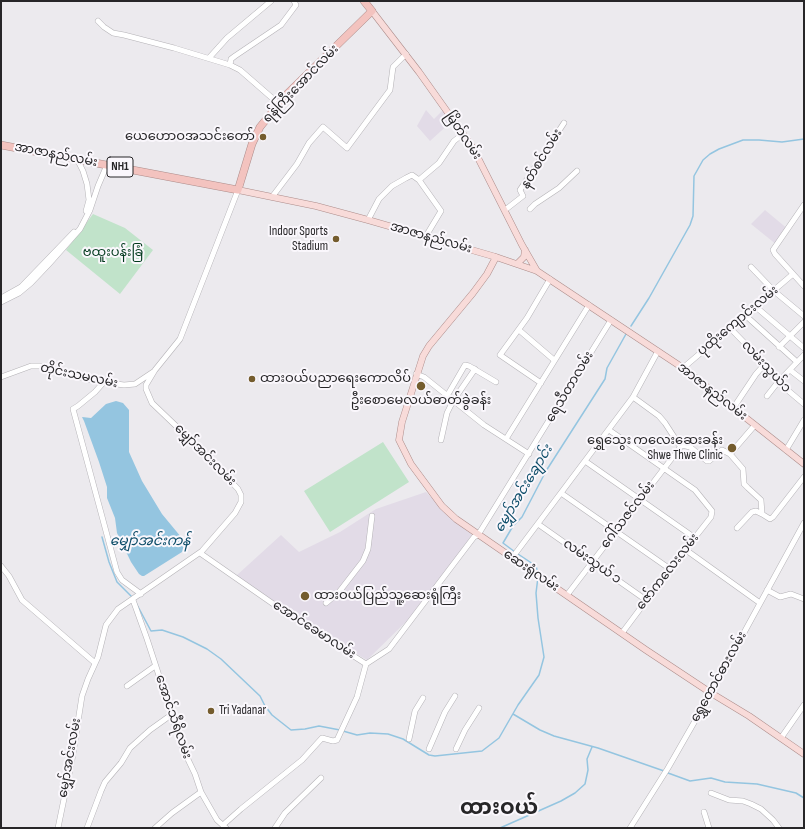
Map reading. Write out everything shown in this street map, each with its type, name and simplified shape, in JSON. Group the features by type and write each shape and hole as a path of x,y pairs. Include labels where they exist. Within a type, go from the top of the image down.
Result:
{"highway":[{"path":"364,1 372,11"},
{"name":"ရန်ကြီးအောင်လမ်း","path":"238,190 252,144 260,127 301,80 372,11"},
{"name":"အာဇာနည်လမ်း","path":"1,145 238,190"}],"main road":[{"name":"မြိတ်လမ်း","path":"372,11 406,54 473,148 525,250 538,271"},
{"name":"အာဇာနည်လမ်း","path":"238,190 316,206 368,220 426,236 538,271 683,368 804,464"},
{"path":"517,264 524,257 525,250"},
{"name":"ဆေးရုံလမ်း","path":"496,257 473,293 429,346 423,356 416,374 402,422 399,440 411,464 442,506 478,536 804,754"}],"street":[{"path":"209,58 227,38 271,1"},
{"path":"230,65 231,60 235,56 281,25 296,5 294,1"},
{"path":"98,21 113,33 209,58 230,65 240,70 279,104"},
{"path":"272,197 297,164 309,143 323,127 347,148 390,90 393,67 406,54"},
{"name":"နတ်စင်လမ်း","path":"505,210 523,196 520,190 564,123"},
{"path":"419,180 439,163 454,142 463,134"},
{"path":"1,298 21,287 78,227 89,203 87,184 77,159"},
{"path":"1,302 19,293 31,283 80,229 90,210 107,165"},
{"path":"530,209 559,188 578,171"},
{"path":"368,220 379,199 392,186 412,175 419,180 441,210 426,236"},
{"path":"87,184 98,186"},
{"name":"မျှော်အင်းလမ်း","path":"58,828 72,760 80,703 95,663 106,625 118,609 200,553 235,513 240,502 241,495 238,489 197,446 152,403 148,396 146,385 155,370 180,339 238,190"},
{"path":"804,205 774,250 775,254 804,286"},
{"path":"751,267 774,290 804,316"},
{"name":"ပုထိုးကျောင်းလမ်း","path":"683,368 793,274"},
{"path":"541,383 500,355 519,330 550,279"},
{"path":"506,439 589,305"},
{"path":"756,307 804,348"},
{"path":"745,315 797,362"},
{"name":"ရေသီတာလမ်း","path":"478,536 611,320"},
{"path":"779,347 804,322"},
{"name":"လမ်းသွယ်၁","path":"730,328 765,364 778,382 804,404"},
{"path":"519,330 554,360"},
{"path":"512,558 633,397 658,351"},
{"path":"767,396 778,382 804,355"},
{"path":"734,407 756,374 765,364"},
{"path":"447,396 465,365 496,382"},
{"name":"တိုင်းသမလမ်း","path":"1,377 31,366 41,366 103,382 124,385 135,384 155,370"},
{"path":"441,440 447,413 474,369"},
{"path":"790,370 804,382"},
{"path":"416,374 424,377 484,425 529,454"},
{"path":"103,382 95,392 73,409 117,572 122,580 141,594"},
{"path":"633,397 659,416 680,446 684,444 690,447 707,462 722,450 730,454 743,469 744,484 761,500 762,514"},
{"path":"786,450 804,420"},
{"path":"730,454 754,425"},
{"path":"609,430 664,468"},
{"name":"ဂေါ်သဇင်လမ်း","path":"567,595 680,446"},
{"path":"585,461 695,538"},
{"name":"ဇော်ကလေးလမ်း","path":"622,632 712,516 712,511 695,490 664,468"},
{"path":"737,528 752,512 756,511 773,518 804,477"},
{"path":"561,493 670,569"},
{"path":"326,603 339,592 363,561 368,549 372,516"},
{"name":"ရွှေတောင်ဓားလမ်း","path":"630,828 668,768 711,693 804,523"},
{"name":"လမ်းသွယ် ၁","path":"538,524 646,600"},
{"name":"အောင်ခေမာလမ်း","path":"200,553 282,610 366,664 389,648 474,537 478,536"},
{"path":"686,550 760,602"},
{"path":"1,566 9,576 22,600 95,663"},
{"path":"767,590 780,596 791,594 804,599"},
{"name":"အောင်သီရိလမ်း","path":"133,600 183,749 195,774 201,792 217,820 224,827"},
{"path":"224,827 241,809 302,760 322,738 333,741 337,740 357,697 366,664"},
{"path":"127,686 155,666"},
{"path":"429,749 445,712 455,696"},
{"path":"409,739 415,711 423,698"},
{"path":"781,738 804,704"},
{"path":"456,749 465,730 479,708"},
{"path":"87,828 101,791 130,748 150,730 171,715"},
{"path":"275,828 285,813 321,778"},
{"path":"155,828 172,813 201,792"},
{"path":"711,793 729,800 743,801 761,809 779,828"},
{"path":"704,812 709,828"}],"shaded area":[{"path":"444,109 452,121 430,141 417,126 426,110 434,119"},
{"path":"765,210 789,230 777,245 751,224"},
{"path":"426,492 457,523 472,535 420,608 367,660 316,630 236,576 281,535 299,552 340,532 376,509"}],"green space":[{"name":"ဗထူးပန်းခြံ","path":"93,214 125,228 153,250 120,294 66,250"},
{"path":"383,442 409,482 330,532 304,491"}],"water":[{"name":"မျှော်အင်းကန်","path":"116,401 123,403 129,410 129,452 142,481 162,514 186,543 186,548 182,552 144,576 139,574 131,562 117,533 115,518 107,498 107,487 82,417 91,418 106,404"}],"waterway":[{"name":"မျှော်အင်းချောင်း","path":"631,326 649,298 690,225 693,216 694,176 703,160 719,149 743,140 782,142 804,139"},
{"name":"မျှော်အင်းချောင်း","path":"515,552 503,543 513,526 522,517 546,471 605,379 607,368 626,334"},
{"name":"မျှော်အင်းချောင်း","path":"102,537 109,562 117,582 133,598"},
{"name":"မျှော်အင်းချောင်း","path":"518,554 536,566 538,574"},
{"name":"မျှော်အင်းချောင်း","path":"343,731 357,735 370,733 388,734 403,739 429,755 435,756 482,751 499,738 518,705 539,675 544,657 536,593 538,577"},
{"name":"မျှော်အင်းချောင်း","path":"135,601 151,631 162,630 183,637 207,649 221,659 260,696 272,715 291,730 319,726 340,730"},
{"path":"513,714 540,730 554,736 598,748 664,771"},
{"path":"500,828 561,801 575,793 585,784 588,770 587,759 592,747"},
{"path":"668,773 690,781 711,778 725,782 757,784 796,793 804,798"}],"place":[{"name":"ယေဟောဝအသင်းတော်","path":"263,137"},
{"name":"Indoor Sports Stadium","path":"336,239"},
{"name":"ထားဝယ်ပညာရေးကောလိပ်","path":"252,379"},
{"name":"ဦးစောမေလယ်ဓာတ်ခွဲခန်း","path":"421,386"},
{"name":"ရွှေသွေး ကလေးဆေးခန်း Shwe Thwe Clinic","path":"732,448"},
{"name":"ထားဝယ်ပြည်သူ့ဆေးရုံကြီး","path":"305,596"},
{"name":"Tri Yadanar","path":"211,711"}],"district":[{"name":"ထားဝယ်","path":"499,809"}]}
